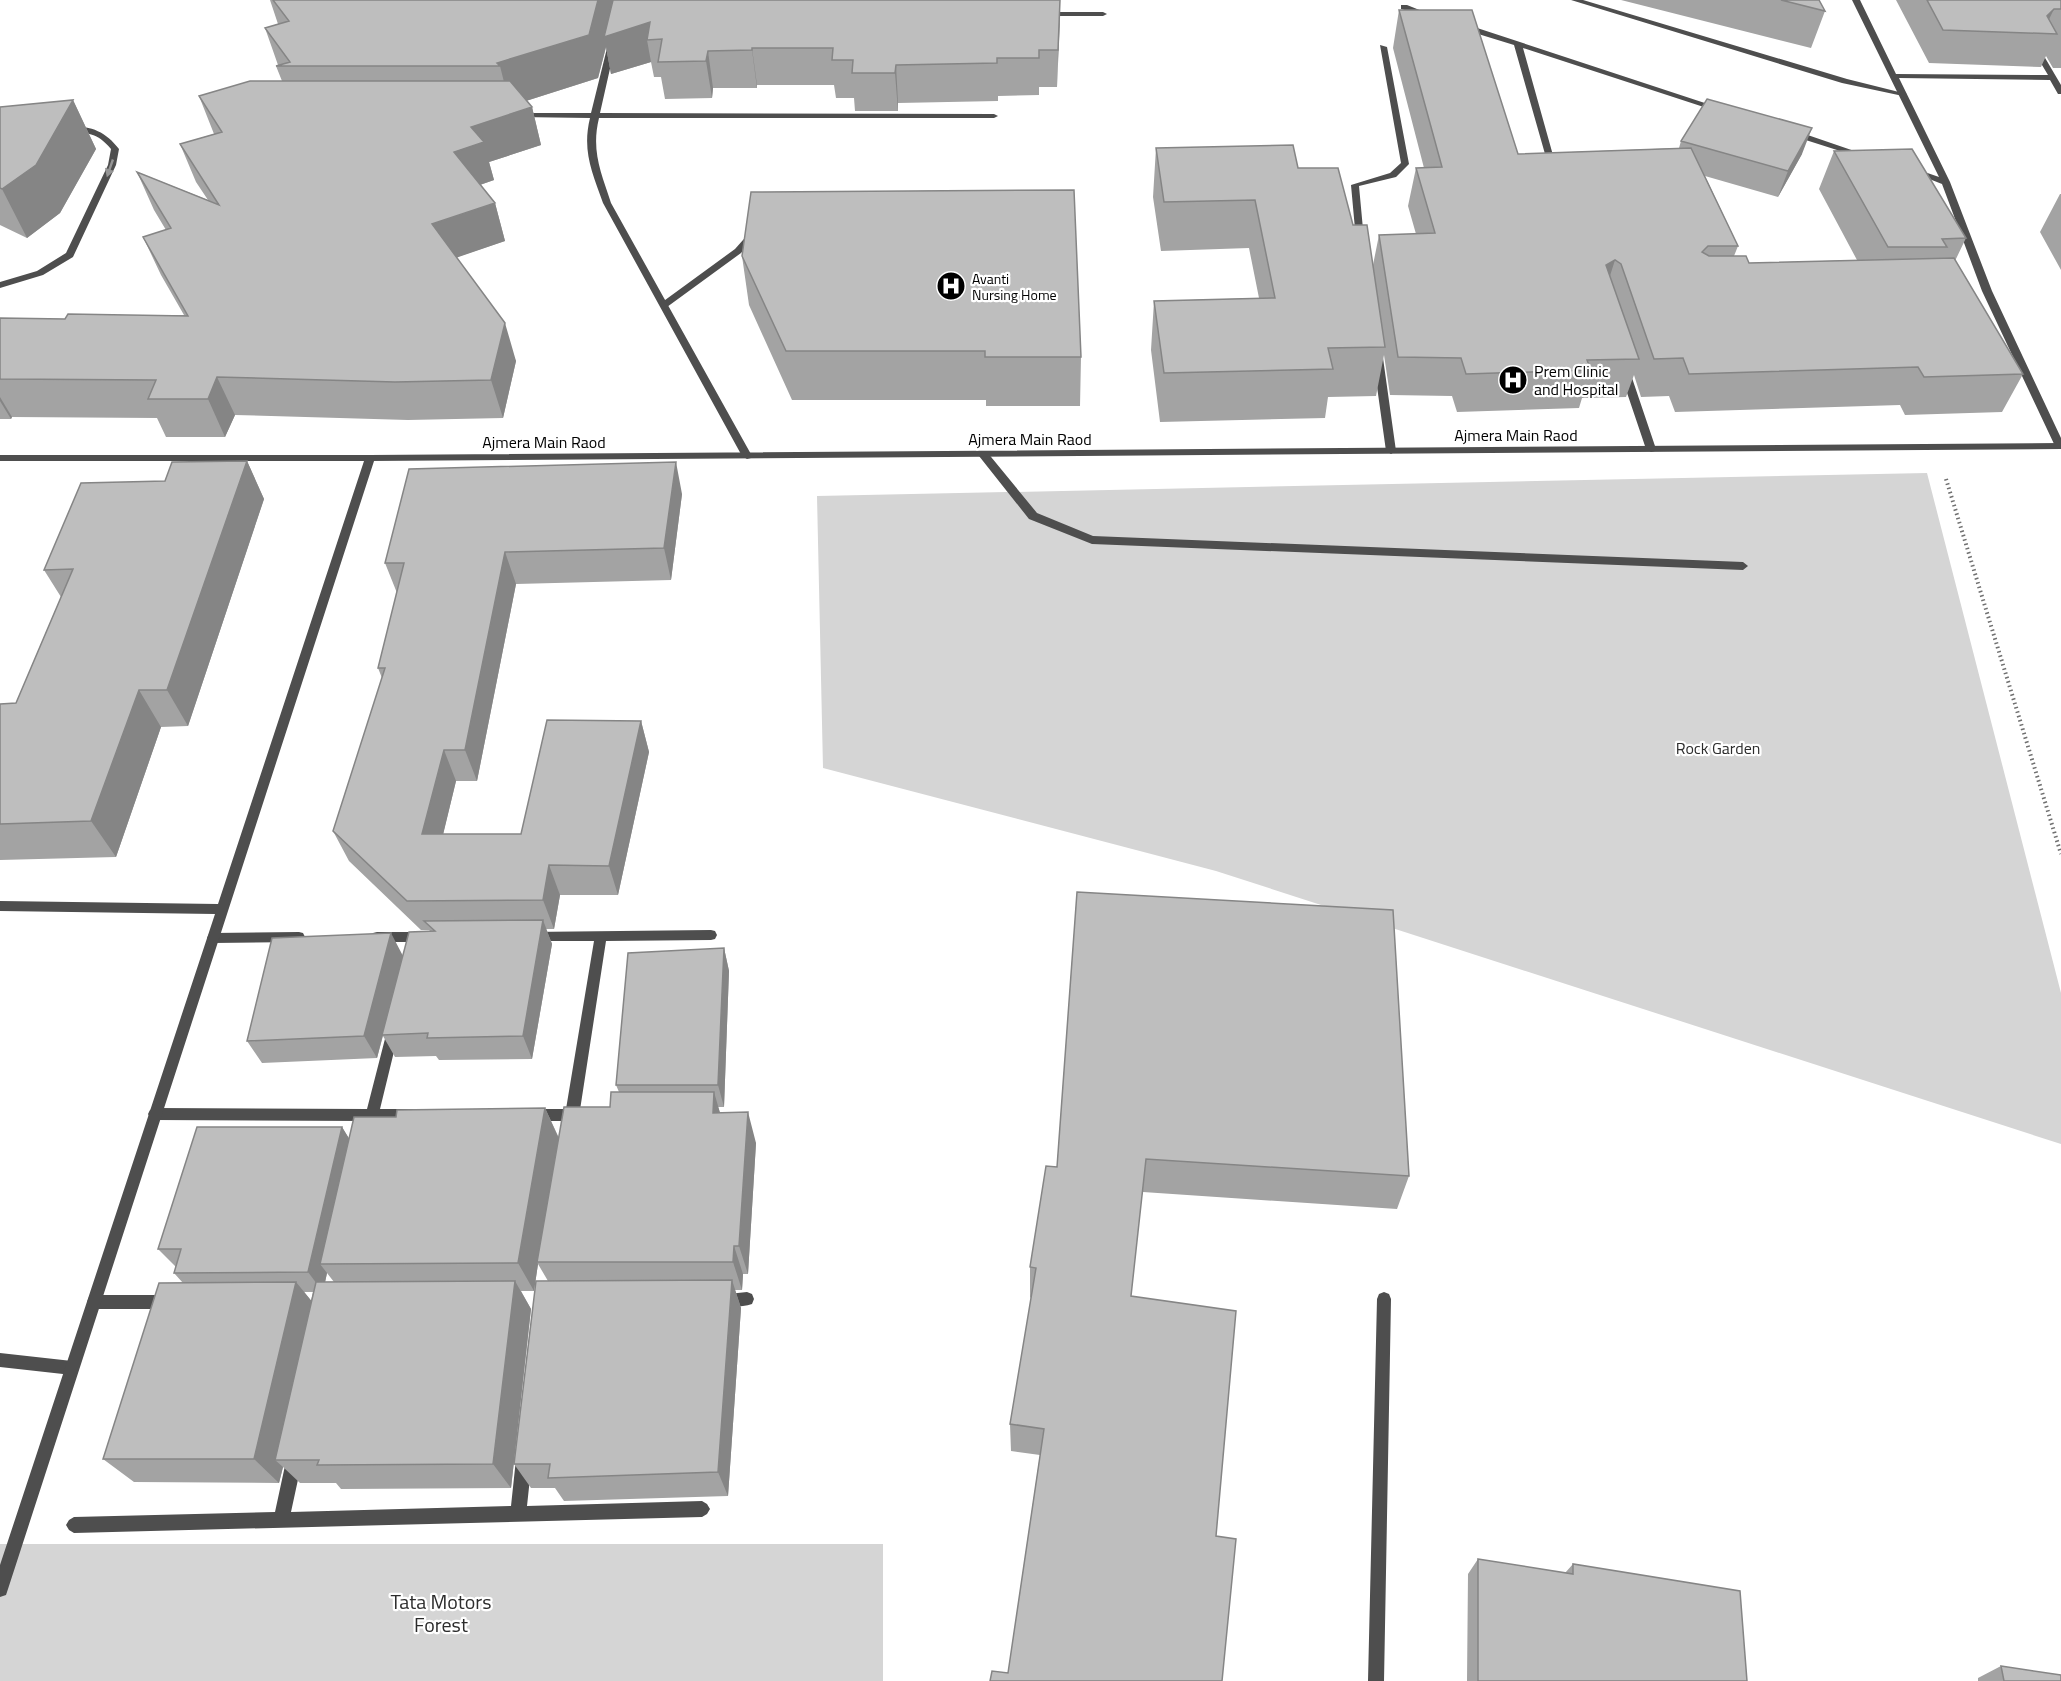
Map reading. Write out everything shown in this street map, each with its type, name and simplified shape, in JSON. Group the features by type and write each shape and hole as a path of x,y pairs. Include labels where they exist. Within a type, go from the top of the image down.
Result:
{"street":[{"path":"1575,0 1845,81 1903,94"},
{"path":"1856,0 1946,182 1988,291 2061,446"},
{"path":"1404,7 1435,17"},
{"path":"1032,14 1103,14"},
{"path":"1456,24 1732,113"},
{"path":"614,36 594,115 591,160 607,203 747,456"},
{"path":"2061,44 2042,45 2037,50 2061,92"},
{"path":"1518,45 1553,167"},
{"path":"1362,255 1354,197 1355,185 1393,176 1405,164 1383,47"},
{"path":"1894,76 2053,78"},
{"path":"511,115 994,116"},
{"path":"0,285 40,273 70,255 112,165 115,149 104,134 87,128 54,129"},
{"path":"1788,131 1867,157"},
{"path":"1901,168 1946,182"},
{"path":"664,305 738,251 755,231 767,231"},
{"path":"1976,291 1988,291"},
{"path":"1376,348 1391,451"},
{"path":"1620,356 1651,449"},
{"name":"Ajmera Main Raod","path":"0,458 370,459 2061,446"},
{"path":"983,454 1033,516 1092,540 1743,566"},
{"path":"0,1589 370,459"},
{"path":"0,906 223,909"},
{"path":"521,936 711,935"},
{"path":"569,1138 601,936"},
{"path":"359,937 415,943 440,937"},
{"path":"213,938 313,938"},
{"path":"364,1150 397,1015"},
{"path":"155,1114 431,1115"},
{"path":"513,1115 596,1115"},
{"path":"712,1300 747,1299"},
{"path":"1376,1681 1384,1299"},
{"path":"94,1302 181,1302"},
{"path":"0,1360 72,1368"},
{"path":"518,1514 526,1443"},
{"path":"281,1521 296,1451"},
{"path":"74,1525 702,1509"}],"path":[{"path":"1936,447 2061,854"}],"green space":[{"name":"Rock Garden","path":"1927,473 2061,993 2061,1144 1216,871 823,768 817,496"},
{"name":"Tata Motors Forest","path":"0,1544 883,1544 883,1681 0,1681"}],"building":[{"path":"273,0 598,0 589,35 497,63 500,66 276,66 290,62 265,28 289,21"},
{"path":"613,0 1060,0 1058,50 1039,50 1039,58 997,58 997,63 896,65 895,73 852,73 853,60 832,60 833,48 752,48 752,50 708,51 706,61 658,62 662,39 647,40 650,22 604,37"},
{"path":"1781,0 1819,0 1825,11"},
{"path":"1927,0 2061,0 2061,9 2054,9 2047,16 2057,34 1943,30"},
{"path":"1399,10 1472,10 1518,154 1691,148 1738,246 1708,246 1702,252 1709,256 1746,256 1749,263 1954,258 2023,374 1924,377 1918,367 1689,374 1683,358 1654,359 1621,264 1615,260 1606,265 1639,359 1587,360 1591,370 1466,374 1461,358 1398,357 1379,235 1435,233 1416,168 1442,167"},
{"path":"250,81 510,81 532,107 471,127 484,142 454,152 495,203 432,224 505,323 491,380 395,382 217,377 208,399 148,399 156,380 0,379 0,318 65,319 68,314 188,316 143,237 171,228 137,172 219,205 180,144 222,132 199,96"},
{"path":"1707,99 1812,128 1788,171 1681,141"},
{"path":"73,100 36,165 2,189 0,188 0,107"},
{"path":"1293,145 1298,168 1338,168 1353,225 1367,225 1385,347 1328,348 1333,369 1164,373 1154,301 1275,298 1255,200 1164,202 1156,148"},
{"path":"1912,149 1966,238 1942,239 1947,247 1888,247 1834,151"},
{"path":"1074,190 1081,357 985,357 985,351 786,351 742,256 751,192"},
{"path":"247,461 167,690 139,690 91,821 0,824 0,704 16,703 73,569 44,570 81,483 165,481 172,462"},
{"path":"676,462 664,548 505,552 465,750 444,750 422,834 521,834 547,720 641,721 609,866 549,865 543,900 407,901 333,831 385,668 378,668 404,563 385,563 409,469"},
{"path":"1077,892 1393,910 1409,1176 1146,1159 1131,1296 1236,1311 1216,1536 1236,1539 1222,1681 990,1681 992,1671 1008,1673 1044,1429 1010,1424 1036,1268 1030,1267 1046,1166 1057,1167"},
{"path":"543,920 523,1036 427,1038 428,1033 382,1035 409,932 435,931 424,921"},
{"path":"391,933 364,1036 247,1041 272,938"},
{"path":"724,948 718,1085 616,1085 628,953"},
{"path":"611,1092 714,1092 713,1113 748,1112 739,1246 734,1246 733,1262 537,1262 564,1107 610,1107"},
{"path":"545,1108 518,1263 320,1264 354,1117 396,1117 397,1110"},
{"path":"197,1127 342,1127 308,1272 174,1273 181,1249 158,1249"},
{"path":"732,1280 718,1472 548,1478 550,1464 514,1464 536,1281"},
{"path":"515,1281 493,1464 317,1465 319,1460 275,1460 316,1282"},
{"path":"296,1282 254,1459 103,1459 159,1283"},
{"path":"1478,1559 1573,1574 1573,1564 1740,1591 1747,1681 1478,1681"},
{"path":"2001,1666 2061,1675 2061,1681 2004,1681"}],"place":[{"name":"Avanti Nursing Home","path":"951,286"},
{"name":"Prem Clinic and Hospital","path":"1513,380"}]}
